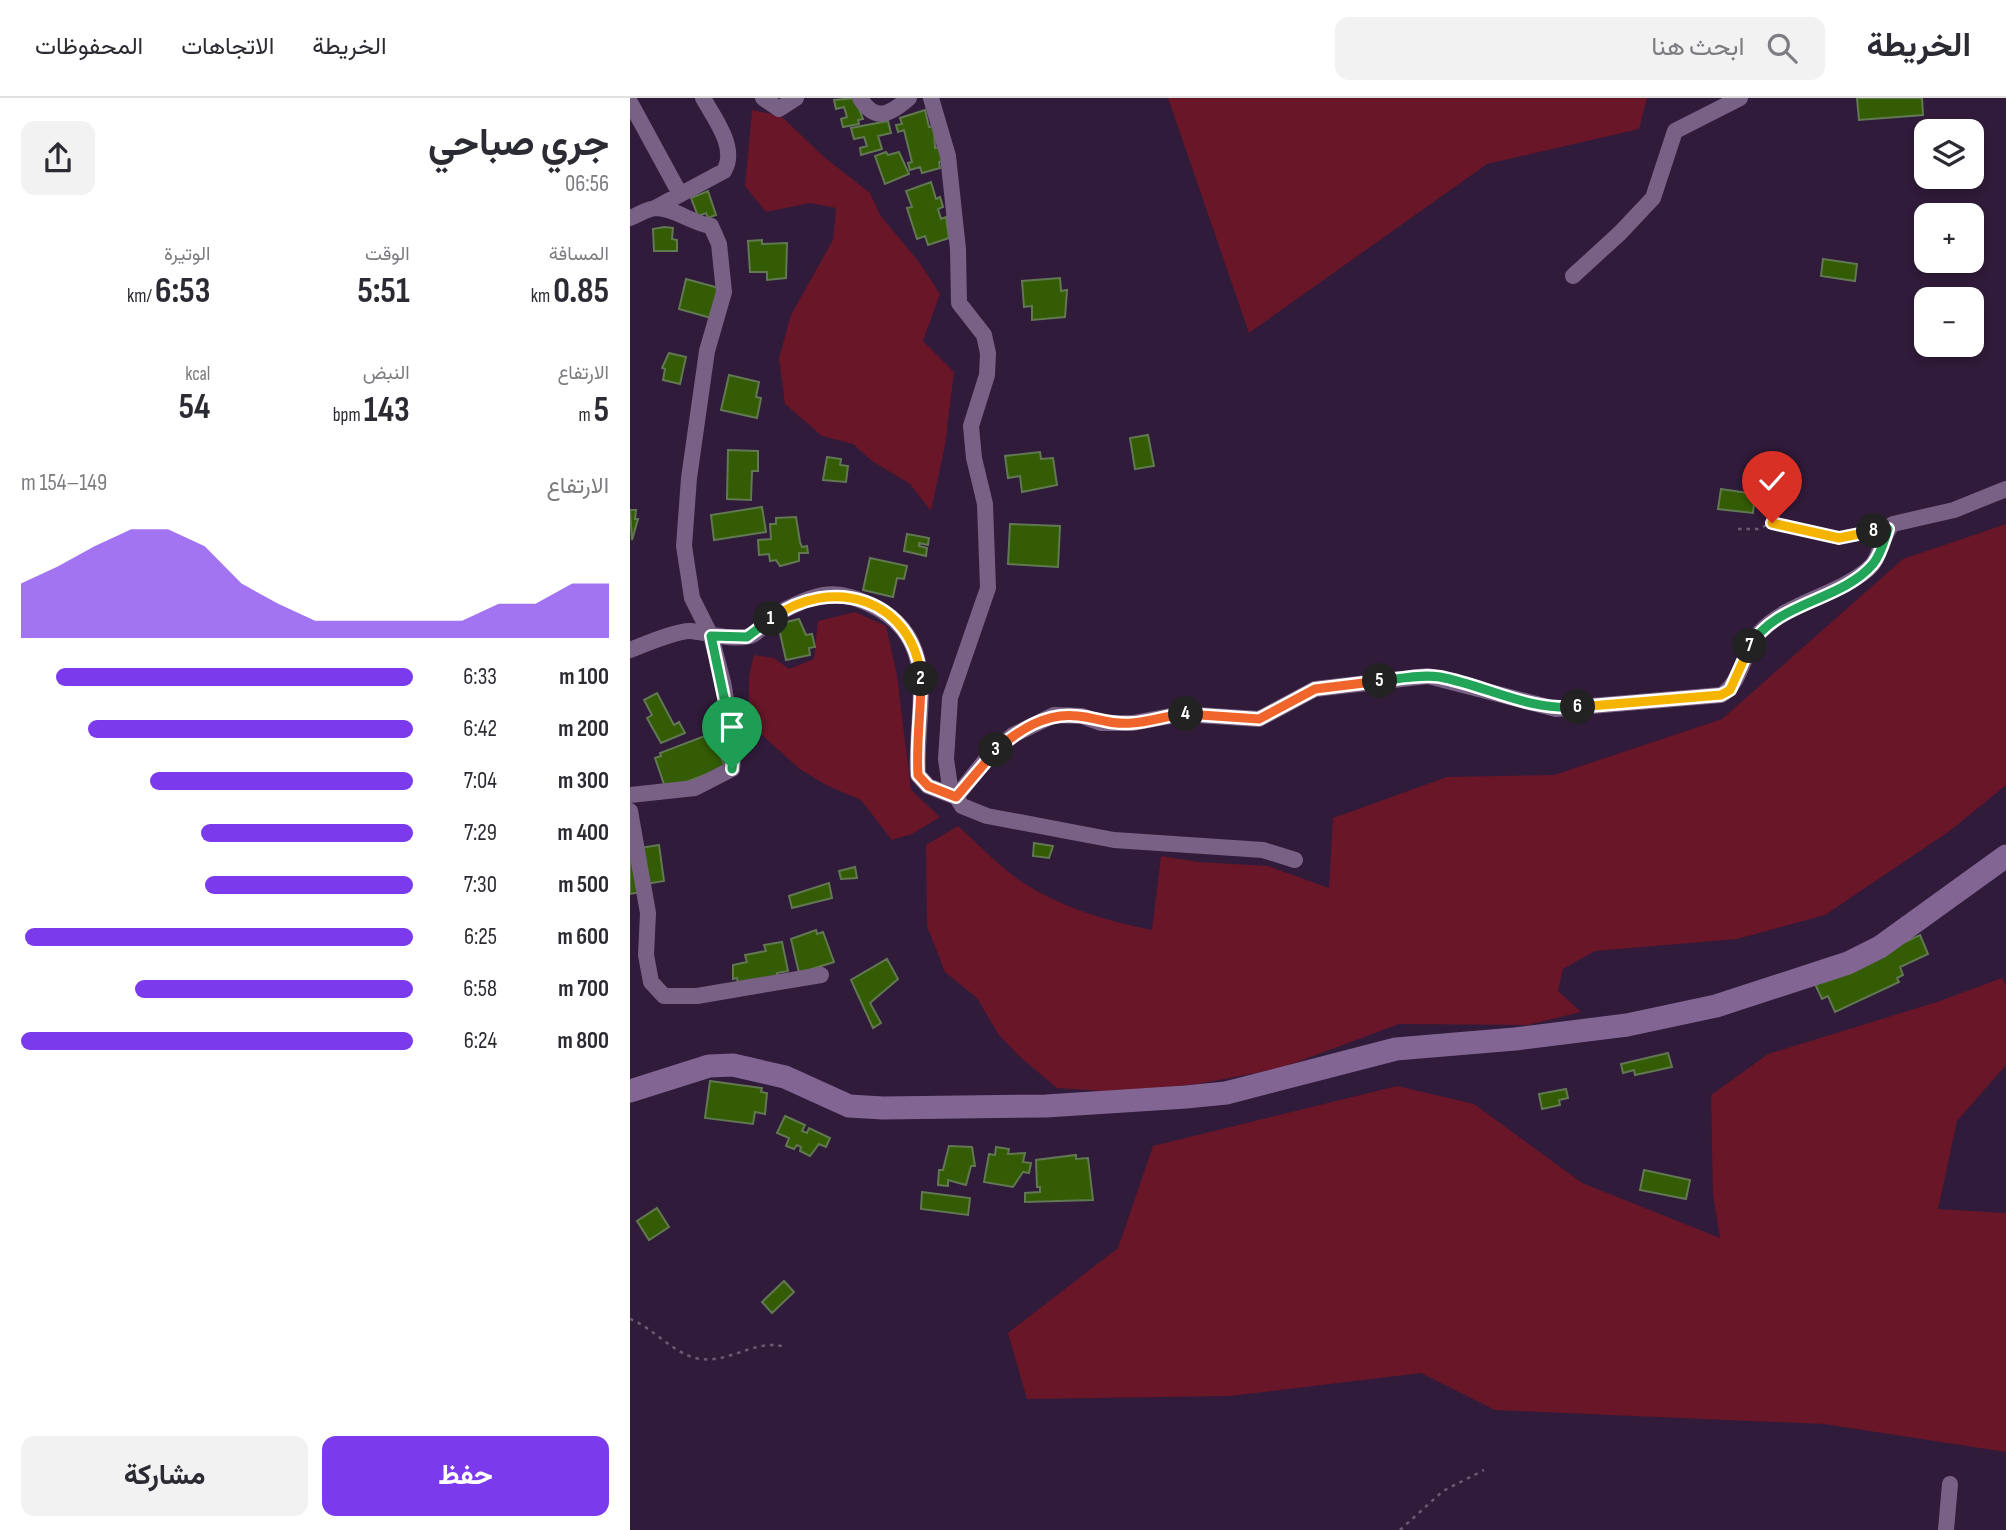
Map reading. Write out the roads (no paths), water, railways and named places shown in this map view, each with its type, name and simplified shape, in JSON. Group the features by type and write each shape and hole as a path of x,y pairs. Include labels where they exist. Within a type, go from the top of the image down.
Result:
{"main road":[{"path":"630,1091 709,1066 733,1065 785,1077 849,1106 1046,1106 1173,1098 1226,1093 1396,1049 1515,1039 1627,1025 1716,1006 1848,963 1880,947 2006,856"}],"street":[{"path":"630,218 724,171 729,162 729,150 703,98"},
{"path":"763,98 779,109 796,98"},
{"path":"860,98 867,108 882,114 892,113 909,98"},
{"path":"931,98 948,156 958,249 959,303 984,335 988,353 987,375 971,426 974,458 985,504 988,588 957,670 950,698 947,781 956,797 972,812 1114,840 1252,849 1295,860"},
{"path":"1573,276 1653,198 1675,131 1740,98"},
{"path":"630,102 680,194"},
{"path":"630,795 695,788 732,769 734,745 711,636 692,598 684,546 689,478 707,351 724,292 719,244 711,226 654,208"},
{"path":"956,797 988,757 1013,735 1054,716 1082,716 1101,723 1133,723 1181,714 1259,719 1315,689 1428,676 1556,709 1721,695 1730,690 1751,643 1761,631 1792,610 1825,596 1867,570 1880,552 1888,529 1901,522 1954,510 2006,489"},
{"path":"630,650 688,631 711,636 753,635 776,615 821,595 857,598 896,618 915,646 921,676 921,710 915,740 918,775 928,786 956,797"},
{"path":"630,811 648,913 646,955 651,982 664,996 697,996 821,975"},
{"path":"1946,1530 1950,1485"}]}
